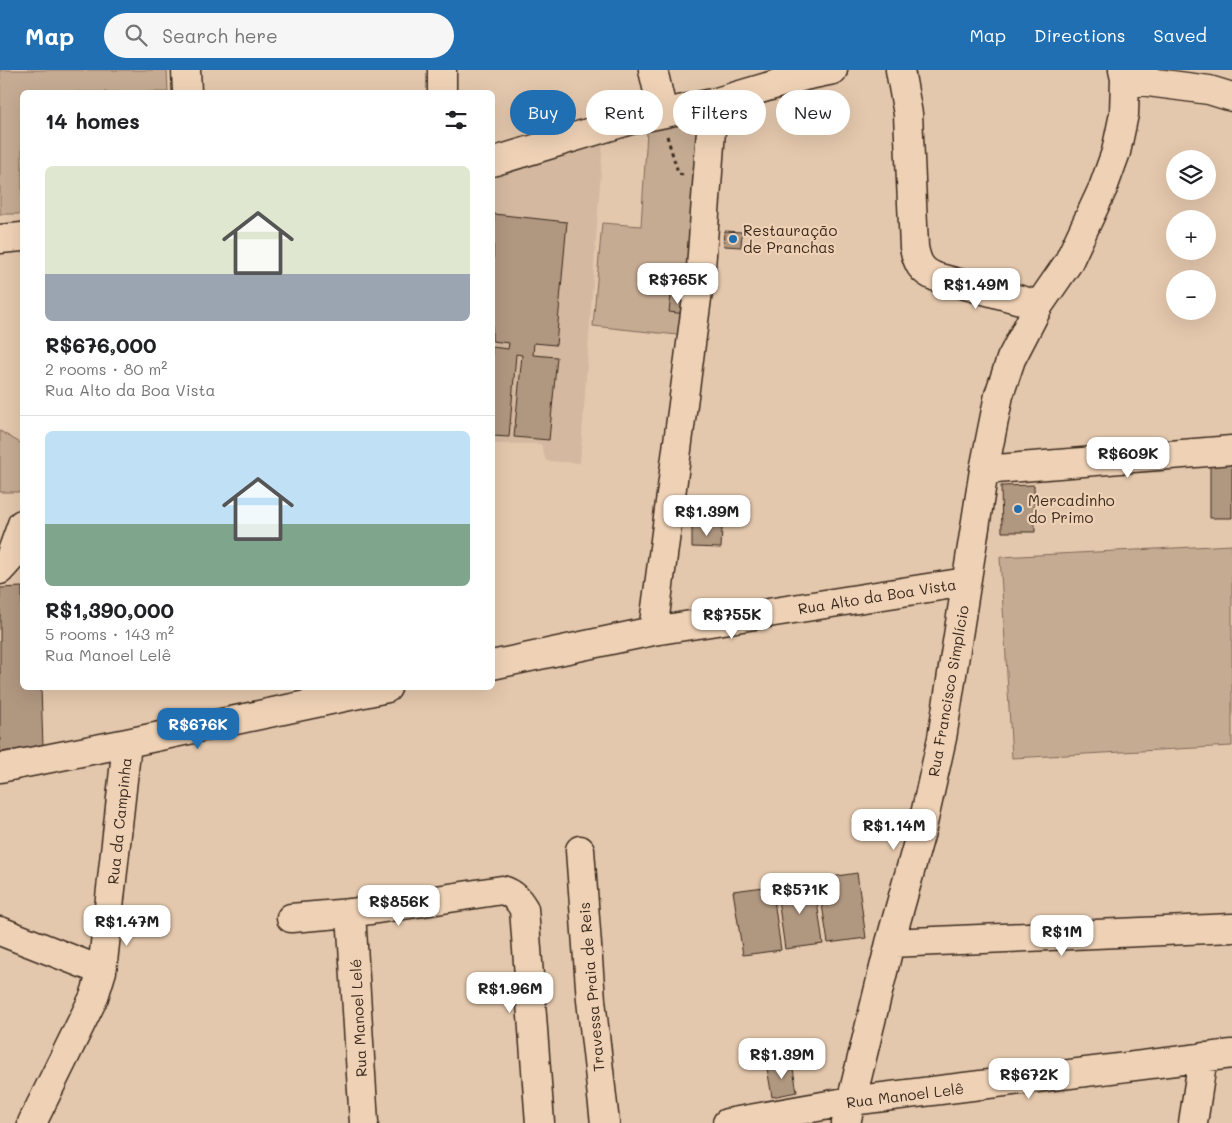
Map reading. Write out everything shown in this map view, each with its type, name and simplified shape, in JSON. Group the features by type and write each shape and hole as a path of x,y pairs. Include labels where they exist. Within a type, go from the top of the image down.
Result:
{"street":[{"path":"186,70 187,90"},
{"path":"442,70 442,90"},
{"path":"653,70 665,123"},
{"path":"757,90 804,76 834,70"},
{"path":"900,70 908,114 914,247 916,259 920,267 936,277 1039,304"},
{"path":"1124,75 1217,86"},
{"name":"Rua Francisco Simplício","path":"848,1112 890,943 922,828 942,738 984,470 999,395 1011,359 1039,304 1068,263 1104,188 1116,152 1122,124 1124,75"},
{"path":"495,161 632,120 665,123 673,120"},
{"path":"653,631 701,268 711,135"},
{"path":"0,240 20,237"},
{"path":"984,470 1232,450"},
{"path":"0,570 9,560 20,530"},
{"name":"Rua Alto da Boa Vista","path":"495,664 653,631 966,582"},
{"path":"0,768 127,743 366,690"},
{"name":"Rua da Campinha","path":"32,1123 94,997 102,971 127,743"},
{"name":"Travessa Praia de Reis","path":"580,850 591,1000 605,1123"},
{"path":"291,918 351,913 502,890 510,892 518,899 524,909 540,1123"},
{"name":"Rua Manoel Lelé","path":"351,913 364,1123"},
{"path":"890,943 1232,928"},
{"path":"0,931 102,971"},
{"name":"Rua Manoel Lelê","path":"727,1123 848,1112 1232,1054"},
{"path":"1193,1123 1203,1057"}],"path":[{"path":"665,123 676,166 680,174 707,182"}],"shaded area":[{"path":"0,70 167,70 168,90 20,90 20,214 0,214"},
{"path":"673,109 673,135 701,135 687,336 593,326 602,223 641,226 647,135 663,135 663,112"},
{"path":"603,142 580,463 546,461 541,444 495,444 495,173"},
{"path":"0,431 20,443 20,492 0,492"},
{"path":"1232,545 1232,746 1012,758 1000,557"}],"building":[{"path":"495,214 567,222 556,345 534,343 533,355 557,357 549,440 514,437 522,355 516,354 509,437 495,436 495,347 508,349 509,343 495,341"},
{"name":"Restauração de Pranchas","path":"725,231 742,232 741,247 724,246"},
{"path":"671,296 688,298 686,314 669,312"},
{"path":"1210,457 1232,457 1232,518 1210,518"},
{"name":"Mercadinho do Primo","path":"1034,485 1035,532 1002,532 1001,486"},
{"path":"692,526 722,528 721,548 692,547"},
{"path":"20,587 20,690 41,690 43,747 0,752 0,588"},
{"path":"857,873 866,938 828,943 818,879"},
{"path":"814,880 823,944 785,949 776,885"},
{"path":"772,886 781,950 743,955 733,891"},
{"path":"792,1063 797,1092 772,1097 767,1068"}],"place":[{"name":"Restauração de Pranchas","path":"733,239"},
{"name":"Mercadinho do Primo","path":"1018,509"}]}
